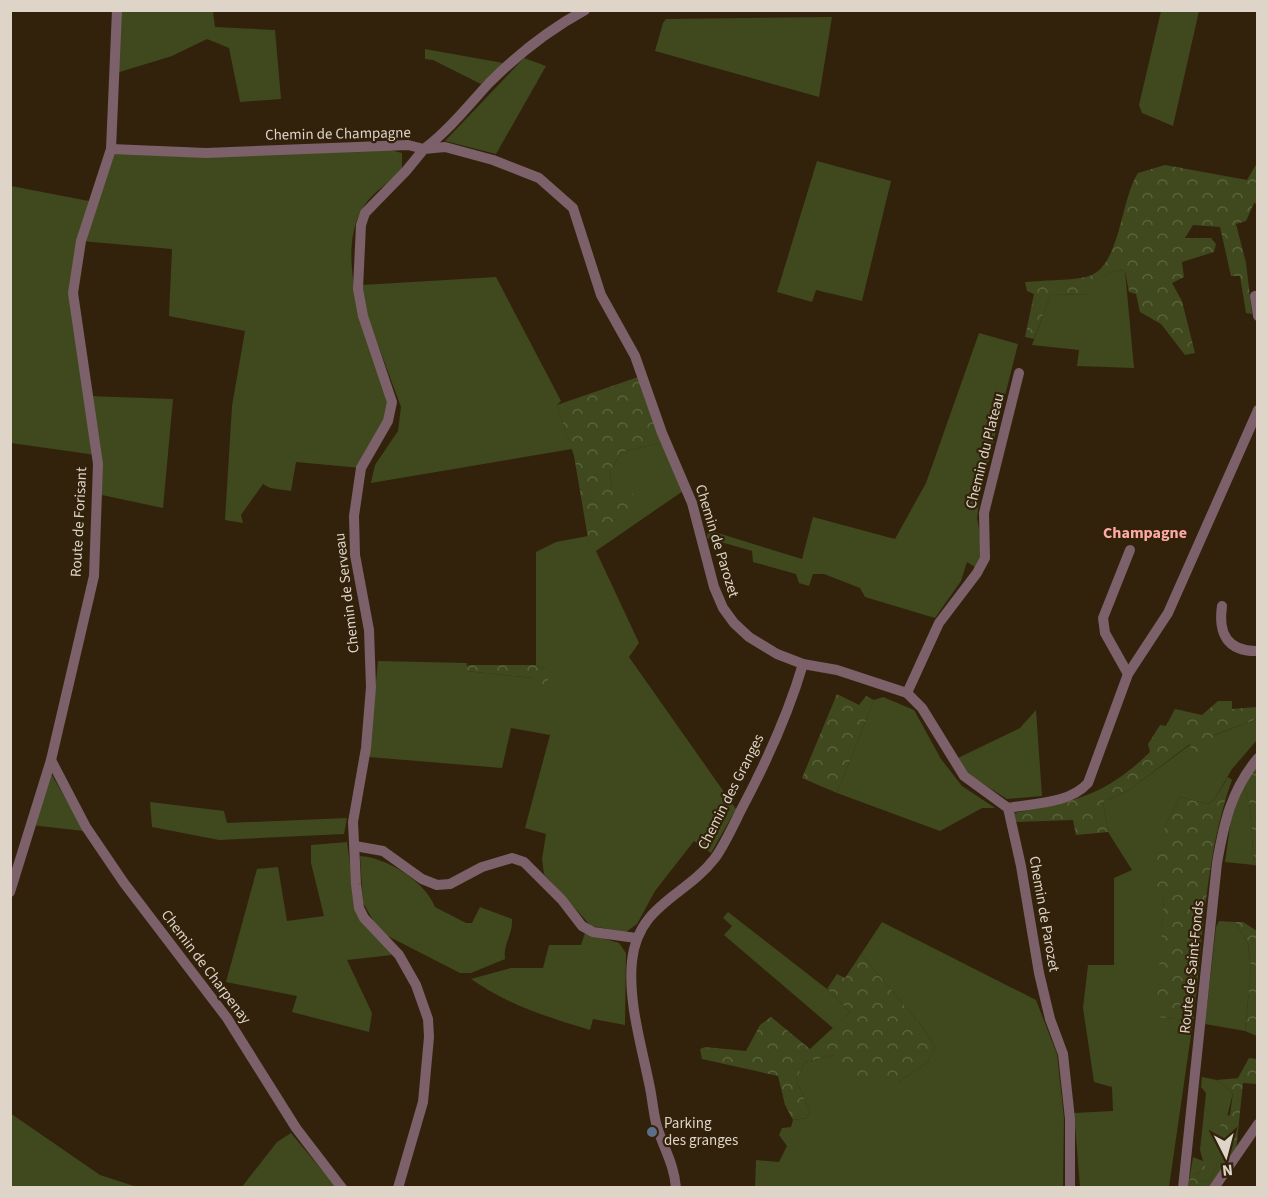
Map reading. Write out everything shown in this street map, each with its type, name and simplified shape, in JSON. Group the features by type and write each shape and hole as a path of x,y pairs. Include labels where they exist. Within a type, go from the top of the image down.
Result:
{"street":[{"name":"Route de Forisant","path":"10,892 51,760 93,576 98,464 73,293 81,241 111,149 117,10"},
{"name":"Chemin de Champagne","path":"111,149 206,153 408,145 424,149 441,136 511,64 559,25 585,10"},
{"name":"Chemin de Parozet","path":"424,149 445,147 493,160 539,178 573,208 601,295 635,356 662,433 692,502 714,587 723,608 734,623 749,637 777,654 803,664 837,670 907,693"},
{"name":"Chemin de Serveau","path":"398,1188 423,1102 429,1037 428,1019 416,985 399,954 376,933 359,908 353,822 366,748 371,687 369,630 355,555 354,516 361,468 388,421 392,402 363,316 358,289 361,225 372,205 424,149"},
{"path":"1255,296 1257,316"},
{"name":"Chemin du Plateau","path":"907,693 939,623 986,558 984,513 1019,373"},
{"path":"907,693 922,708 964,776 1008,808 1062,798 1081,791 1088,783 1128,674 1168,613 1257,410"},
{"path":"1128,674 1105,633 1102,618 1130,550"},
{"path":"1222,606 1219,622 1222,633 1230,644 1247,651 1257,651"},
{"name":"Chemin des Granges","path":"676,1188 672,1161 656,1123 638,1027 632,986 632,962 636,938 656,909 701,874 715,858 763,769 794,696 803,664"},
{"name":"Route de Saint-Fonds","path":"1183,1188 1223,830 1231,800 1242,776 1257,758"},
{"name":"Chemin de Charpenay","path":"51,760 86,827 124,883 227,1018 296,1128 342,1188"},
{"name":"Chemin de Parozet","path":"1008,808 1021,866 1039,973 1050,1019 1063,1053 1070,1119 1070,1188"},
{"path":"355,846 384,851 422,879 437,885 450,884 482,867 512,858 524,862 562,900 582,926 594,932 636,938"},
{"path":"1214,1188 1257,1124"}],"green space":[{"path":"117,11 213,11 215,27 275,30 281,99 240,102 229,48 207,39 172,56 113,74"},
{"path":"1161,11 1199,11 1173,126 1142,113 1139,105"},
{"path":"832,17 819,97 655,51 666,19"},
{"path":"425,49 503,63 481,84 433,60 425,59"},
{"path":"524,58 546,66 496,154 445,141"},
{"path":"375,146 402,153 402,171 367,201 355,227 351,252 358,304 392,402 361,468 296,462 291,491 270,488 263,484 241,515 243,523 225,520 232,406 245,331 169,316 172,249 81,241 73,293 88,396 173,399 163,508 97,494 96,455 11,443 11,186 94,202 111,149 132,151"},
{"path":"817,161 891,181 862,301 816,290 812,302 777,292"},
{"path":"1257,163 1257,204 1254,203 1246,221 1236,224 1246,263 1252,314 1246,313 1240,276 1231,276 1220,227 1193,225 1185,238 1211,238 1216,244 1214,252 1182,262 1184,277 1172,283 1182,301 1195,353 1185,355 1161,324 1140,312 1136,294 1129,292 1125,271 1117,270 1094,281 1090,295 1051,294 1034,339 1025,337 1034,294 1027,291 1025,282 1086,277 1098,271 1113,248 1132,185 1138,173 1165,165 1247,180"},
{"path":"1117,270 1125,271 1134,368 1077,366 1079,350 1032,345 1051,294 1090,295 1093,281"},
{"path":"496,277 561,401 557,405 572,449 371,483 375,465 398,431 401,407 363,304 362,285"},
{"path":"979,333 1018,344 980,495 977,518 983,551 975,567 967,562 961,581 935,618 865,597 860,588 824,574 813,574 809,586 799,583 796,574 753,562 752,551 707,538 708,530 802,559 813,517 895,539 926,483"},
{"path":"638,377 663,442 622,452 610,471 612,489 630,490 637,500 619,519 617,528 589,544 574,456 557,405"},
{"path":"663,442 683,491 596,551 639,643 629,657 736,809 711,853 694,841 655,891 637,924 626,932 591,926 544,874 542,859 546,834 525,828 550,735 511,728 502,768 369,757 378,661 467,663 466,671 533,678 546,669 536,665 536,552 556,542 588,536 589,543 612,490 610,471 622,452"},
{"path":"536,665 546,669 550,691 537,690 533,678 466,671 466,666"},
{"path":"837,694 859,705 866,696 874,700 837,793 802,778"},
{"path":"883,697 914,710 941,759 962,786 995,808 982,808 940,831 837,793 874,700"},
{"path":"1218,701 1232,701 1232,709 1257,707 1257,719 1214,735 1203,762 1194,762 1190,744 1129,790 1103,802 1108,832 1076,835 1073,820 1015,822 1014,813 1054,805 1103,788 1118,779 1150,752 1148,744 1160,725 1166,726 1175,709 1202,715"},
{"path":"1036,710 1042,796 1007,799 969,775 958,758 1020,728"},
{"path":"1257,719 1257,740 1232,769 1214,800 1208,804 1180,797 1163,831 1164,897 1157,1017 1193,1021 1169,1187 1080,1187 1074,1113 1113,1111 1112,1087 1094,1082 1083,1008 1088,965 1114,965 1114,878 1132,870 1108,832 1103,802 1129,790 1191,744"},
{"path":"1257,765 1257,866 1254,865 1250,808 1244,784"},
{"path":"52,775 84,831 31,825 47,776"},
{"path":"1228,777 1232,780 1223,808 1210,868 1193,1021 1156,1017 1164,897 1153,893 1154,835 1163,831 1180,797 1208,804 1214,800"},
{"path":"1244,784 1250,808 1254,865 1225,862 1231,819"},
{"path":"150,802 224,811 227,823 347,818 344,834 219,840 152,827"},
{"path":"347,842 357,915 392,955 347,960 372,1013 369,1032 292,1012 297,996 226,982 257,869 278,867 287,921 324,916 311,863 311,845"},
{"path":"360,856 381,861 404,872 423,889 435,907 466,923 472,923 480,907 512,919 505,948 505,959 471,973 460,973 380,932 363,903"},
{"path":"728,912 827,989 850,1012 833,1028 724,935 732,926 723,918"},
{"path":"1219,921 1235,922 1248,943 1251,970 1245,1031 1205,1024 1216,927"},
{"path":"882,922 1036,1000 1057,1054 1064,1118 1063,1187 755,1188 756,1160 779,1162 787,1146 779,1135 782,1128 791,1127 793,1120 807,1118 810,1111 796,1080 805,1062 835,1055 898,1082 928,1062 935,1047 922,1026 861,954"},
{"path":"1235,922 1243,922 1257,931 1257,1036 1245,1031 1251,970 1248,943"},
{"path":"585,933 619,943 626,953 625,1025 593,1019 590,1030 514,1003 471,979 511,968 543,968 549,945 581,945"},
{"path":"861,954 922,1026 935,1047 928,1062 898,1082 862,1085 841,1074 835,1055 805,1062 796,1080 810,1111 807,1118 793,1120 785,1105 778,1076 702,1059 700,1049 705,1047 746,1051 760,1025 771,1017 810,1049 850,1012 827,989 837,974 845,978"},
{"path":"1249,1058 1258,1059 1257,1084 1243,1083 1236,1151 1210,1187 1188,1188 1193,1157 1205,1162 1205,1169 1195,1175 1196,1179 1205,1182 1211,1179 1218,1162 1235,1151 1219,1150 1221,1117 1230,1115 1233,1093 1217,1080 1238,1078"},
{"path":"1202,1077 1217,1080 1233,1093 1219,1149 1236,1151 1218,1162 1211,1179 1205,1182 1195,1179 1195,1175 1205,1169 1200,1150 1206,1093 1201,1087"},
{"path":"10,1113 100,1175 137,1187 11,1187"},
{"path":"291,1133 336,1187 241,1188 277,1142"}],"place":[{"name":"Parking des granges","path":"652,1132"}],"district":[{"name":"Champagne","path":"1145,533"}]}
